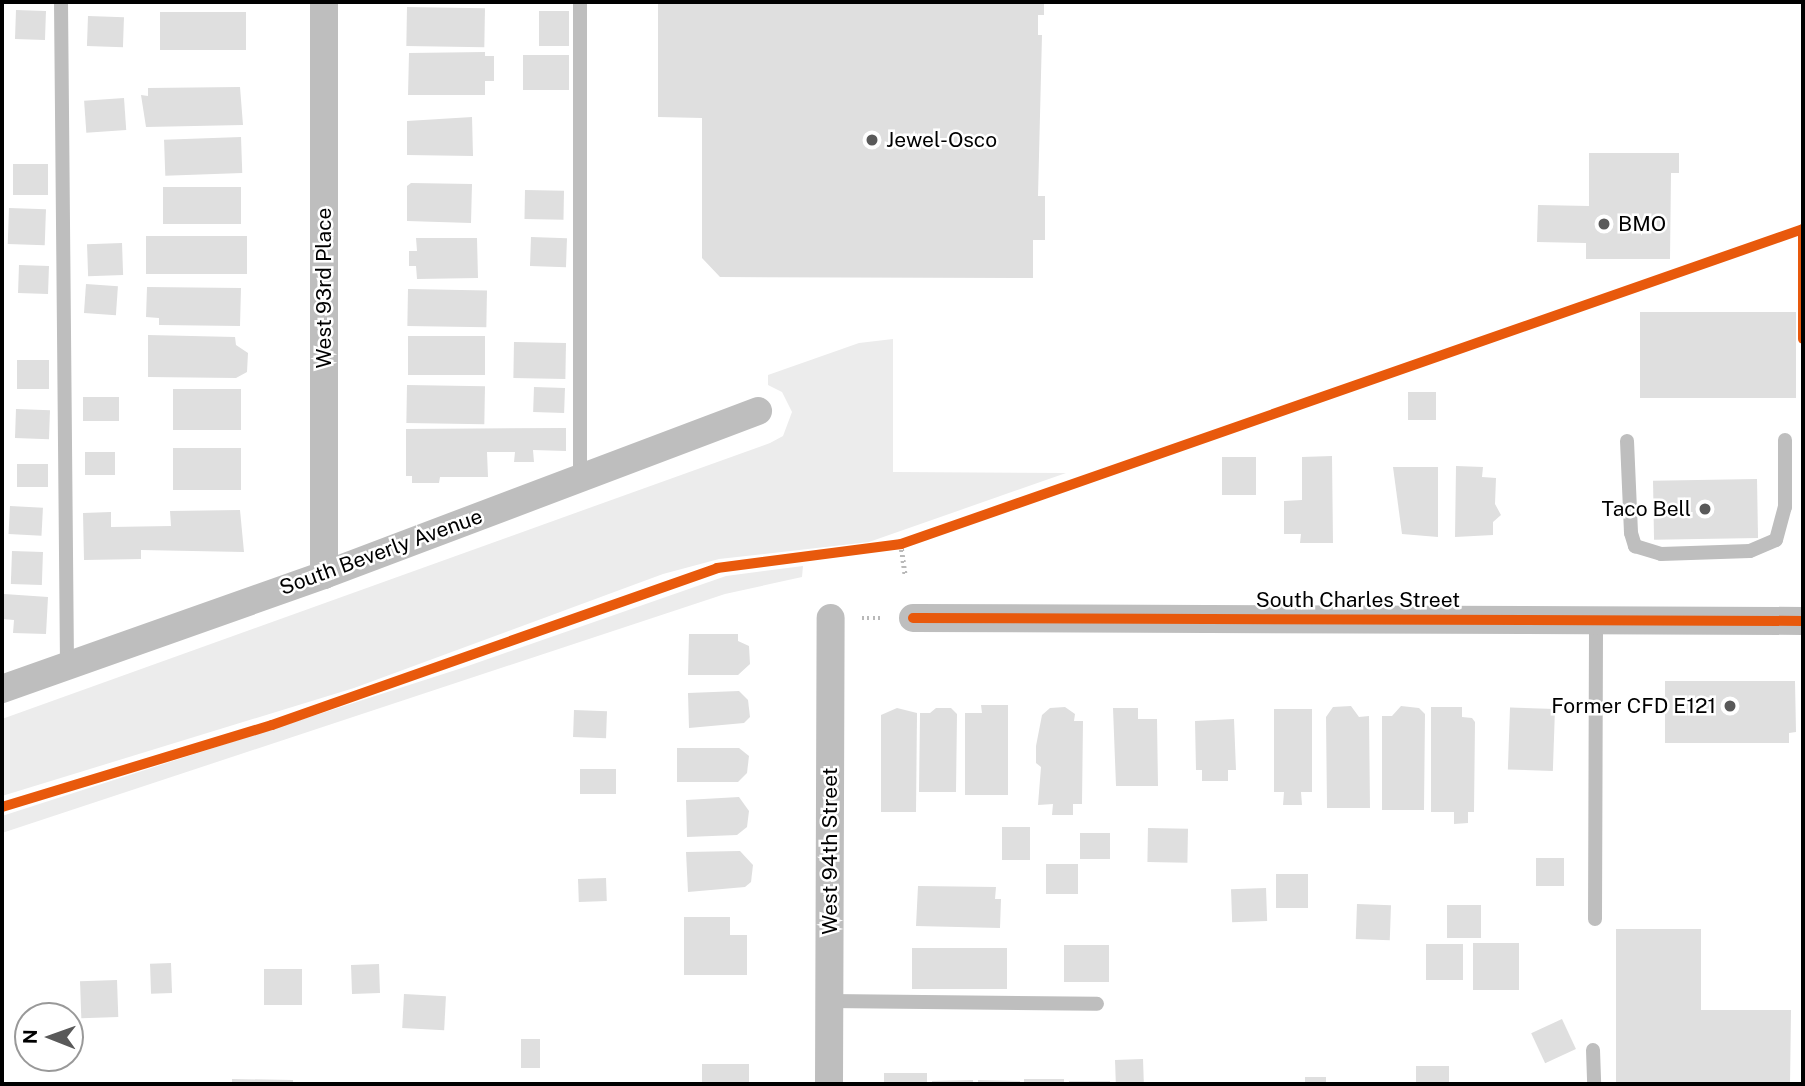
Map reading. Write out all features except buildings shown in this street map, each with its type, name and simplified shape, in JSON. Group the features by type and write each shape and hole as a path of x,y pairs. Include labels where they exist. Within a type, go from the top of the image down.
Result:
{"street":[{"name":"West 93rd Place","path":"324,2 324,575"},
{"name":"South Beverly Avenue","path":"2,689 324,575 758,411"},
{"name":"West 94th Street","path":"830,1084 831,618"},
{"name":"South Charles Street","path":"913,618 1803,621"}],"lane":[{"path":"61,2 67,666"},
{"path":"580,2 580,478"},
{"path":"1627,441 1631,533 1635,545 1661,554 1749,551 1776,540 1785,506 1785,440"},
{"path":"1595,919 1596,620"},
{"path":"830,1001 1097,1004"},
{"path":"1593,1050 1594,1084"}],"path":[{"path":"905,574 896,545 914,540"},
{"path":"831,618 913,618"}],"shaded area":[{"path":"893,339 893,472 1066,473 869,542 719,559 663,574 354,688 2,796 2,719 770,443 783,436 792,412 782,392 768,385 768,375 859,343"},
{"path":"803,566 802,577 725,594 2,833 2,816 465,667 726,576"}],"cycle path":[{"path":"2,807 272,725 717,568 901,544 1803,229 1803,339"},
{"path":"913,618 1803,621"}],"place":[{"name":"Jewel-Osco","path":"872,140"},
{"name":"BMO","path":"1604,224"},
{"name":"Taco Bell","path":"1705,509"},
{"name":"Former CFD E121","path":"1730,706"}]}
